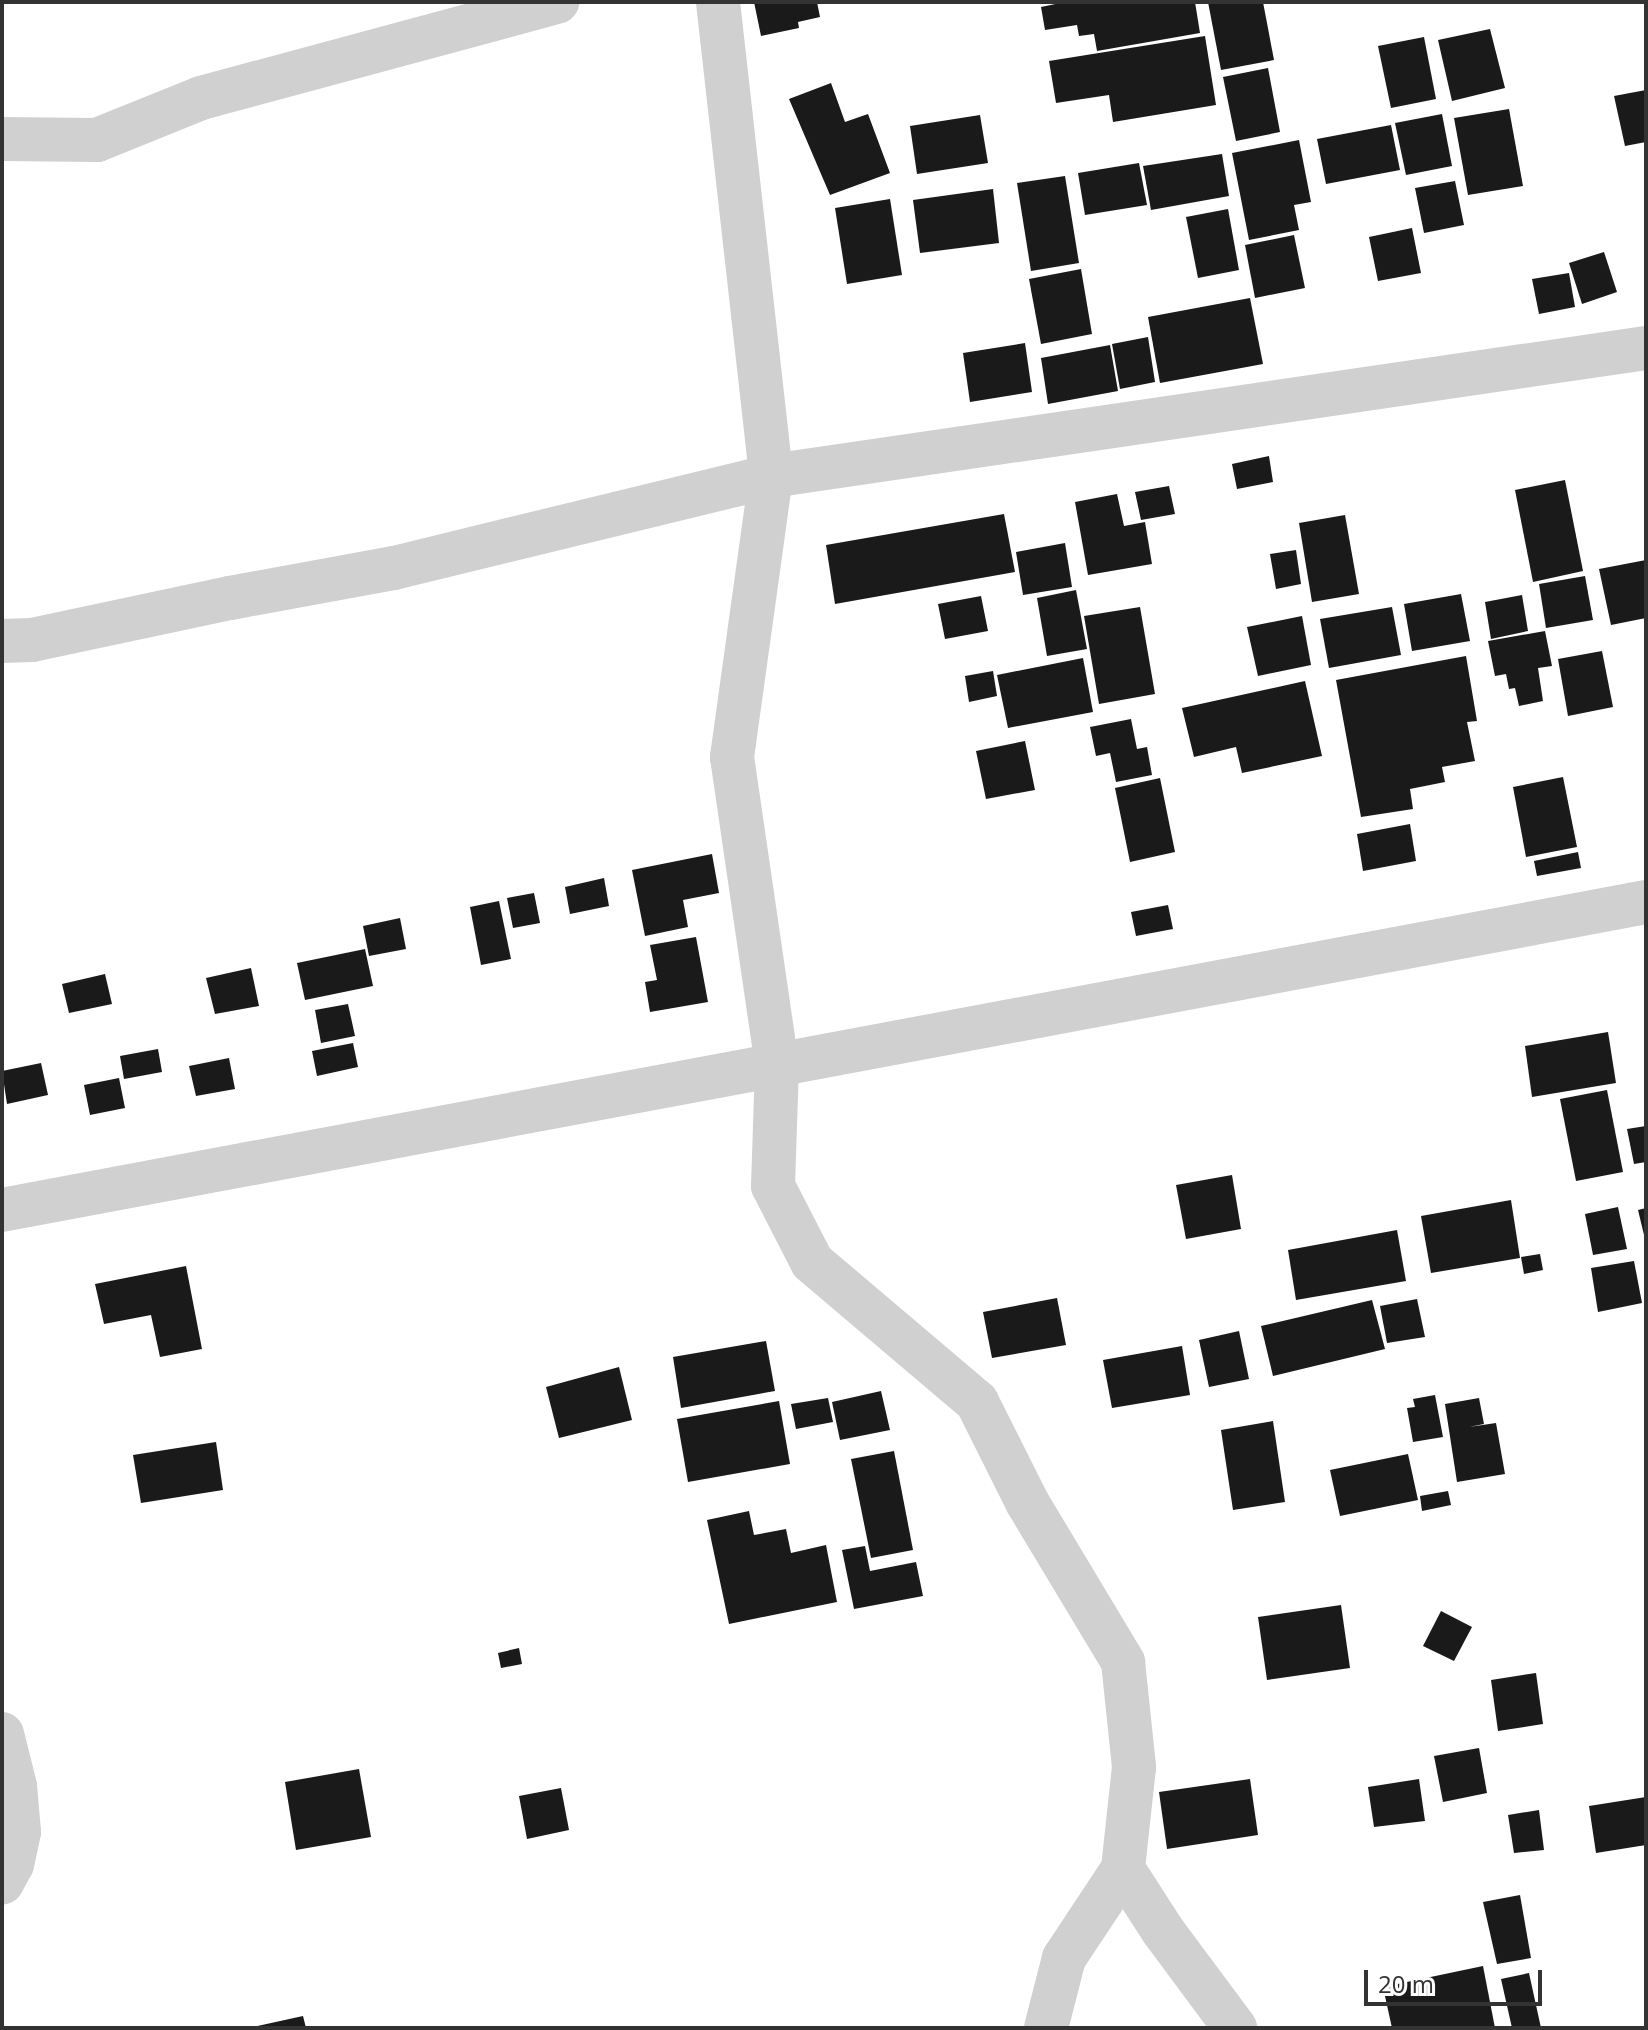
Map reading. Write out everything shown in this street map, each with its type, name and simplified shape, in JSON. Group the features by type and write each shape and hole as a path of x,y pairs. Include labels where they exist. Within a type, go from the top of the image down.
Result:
{"street":[{"path":"2,139 97,140 201,98 557,2"},
{"path":"718,2 771,476 732,757 777,1065 773,1186 812,1262 977,1402 1027,1502 1123,1662 1134,1767 1123,1869 1064,1958 1046,2028"},
{"path":"2,641 32,640 230,598 394,568 771,476 1646,348"},
{"path":"2,1210 1646,902"},
{"path":"2,1734 15,1786 19,1832 12,1864 2,1883"},
{"path":"1123,1869 1163,1931 1235,2028"}],"building":[{"path":"754,2 817,2 820,17 798,22 799,28 761,36"},
{"path":"1065,2 1195,2 1200,33 1097,51 1094,34 1079,36 1077,25 1045,30 1041,7"},
{"path":"1208,2 1263,2 1274,60 1221,70"},
{"path":"1490,29 1505,88 1452,101 1438,40"},
{"path":"1205,36 1216,105 1113,122 1109,95 1056,103 1049,61"},
{"path":"1424,37 1436,99 1391,108 1378,46"},
{"path":"1268,68 1280,132 1236,141 1223,77"},
{"path":"831,83 845,122 868,114 890,173 830,195 789,99"},
{"path":"1646,90 1646,142 1625,146 1614,96"},
{"path":"1509,109 1523,186 1468,195 1454,118"},
{"path":"1442,114 1452,166 1406,175 1395,123"},
{"path":"980,115 988,163 917,174 910,126"},
{"path":"1391,125 1400,170 1326,184 1317,139"},
{"path":"1299,140 1311,202 1294,205 1299,230 1249,240 1232,153"},
{"path":"1222,154 1229,196 1151,210 1143,166"},
{"path":"1139,163 1147,205 1085,215 1078,173"},
{"path":"1065,176 1079,263 1031,271 1017,183"},
{"path":"1455,181 1464,225 1424,233 1415,188"},
{"path":"993,189 999,243 920,253 913,200"},
{"path":"890,199 902,275 847,284 835,208"},
{"path":"1228,209 1239,270 1198,278 1186,217"},
{"path":"1412,228 1421,273 1378,281 1369,237"},
{"path":"1294,235 1305,288 1255,298 1245,245"},
{"path":"1604,252 1617,292 1582,304 1569,263"},
{"path":"1081,269 1092,334 1041,344 1029,279"},
{"path":"1569,273 1575,307 1539,314 1532,279"},
{"path":"1250,298 1263,364 1160,383 1148,317"},
{"path":"1148,337 1155,382 1120,389 1112,344"},
{"path":"1025,343 1032,392 970,402 963,353"},
{"path":"1110,345 1118,391 1048,404 1041,358"},
{"path":"1269,456 1273,482 1237,489 1232,464"},
{"path":"1565,480 1583,571 1533,582 1515,490"},
{"path":"1169,486 1175,514 1141,520 1135,492"},
{"path":"1117,494 1124,526 1145,522 1152,564 1088,575 1075,502"},
{"path":"1004,514 1015,572 835,604 826,545"},
{"path":"1345,515 1359,594 1312,602 1299,523"},
{"path":"1065,543 1072,587 1023,595 1016,552"},
{"path":"1296,550 1301,584 1276,589 1270,554"},
{"path":"1646,560 1646,618 1611,625 1599,569"},
{"path":"1585,576 1593,620 1546,628 1539,584"},
{"path":"1076,590 1087,649 1047,656 1037,598"},
{"path":"1461,594 1470,641 1412,651 1404,604"},
{"path":"1522,595 1528,631 1491,639 1485,602"},
{"path":"981,596 988,631 945,639 938,604"},
{"path":"1140,607 1155,694 1099,704 1084,616"},
{"path":"1392,607 1401,655 1329,668 1320,619"},
{"path":"1302,616 1311,665 1258,676 1247,627"},
{"path":"1545,631 1552,666 1538,668 1543,701 1519,706 1515,688 1509,689 1506,674 1495,676 1488,641"},
{"path":"1602,651 1613,707 1568,716 1558,659"},
{"path":"1466,656 1477,721 1467,722 1475,761 1442,767 1445,782 1410,789 1413,809 1361,817 1336,680"},
{"path":"1083,658 1093,712 1008,728 997,675"},
{"path":"993,671 997,696 969,702 965,676"},
{"path":"1305,681 1322,756 1242,773 1236,747 1194,757 1182,708"},
{"path":"1131,719 1137,749 1147,747 1152,775 1116,782 1110,753 1096,756 1090,727"},
{"path":"1025,741 1035,790 986,799 976,751"},
{"path":"1563,777 1577,847 1526,857 1513,787"},
{"path":"1160,778 1175,852 1130,862 1115,788"},
{"path":"1410,824 1416,861 1363,871 1357,834"},
{"path":"1578,852 1581,868 1537,876 1534,861"},
{"path":"712,854 719,893 683,900 688,927 645,936 632,870"},
{"path":"604,878 609,906 570,914 565,887"},
{"path":"534,893 540,923 513,928 507,898"},
{"path":"499,901 511,959 481,965 470,907"},
{"path":"1168,905 1173,929 1136,936 1131,912"},
{"path":"400,918 406,949 369,956 363,926"},
{"path":"696,937 708,1002 650,1012 645,982 657,980 650,945"},
{"path":"365,949 373,986 305,1000 297,963"},
{"path":"251,968 259,1006 215,1014 206,978"},
{"path":"105,974 112,1004 69,1013 62,984"},
{"path":"348,1004 355,1036 321,1043 315,1010"},
{"path":"1608,1032 1616,1083 1532,1097 1525,1046"},
{"path":"353,1043 358,1067 317,1076 312,1051"},
{"path":"158,1049 162,1072 124,1079 120,1056"},
{"path":"229,1058 235,1089 196,1096 189,1066"},
{"path":"41,1063 48,1095 7,1104 2,1071"},
{"path":"119,1078 125,1108 90,1115 84,1085"},
{"path":"1607,1090 1623,1172 1576,1181 1560,1099"},
{"path":"1646,1126 1646,1162 1634,1164 1627,1129"},
{"path":"1232,1175 1241,1229 1186,1239 1176,1185"},
{"path":"1511,1200 1520,1258 1431,1273 1421,1216"},
{"path":"1618,1207 1627,1249 1593,1255 1585,1214"},
{"path":"1646,1208 1646,1239 1645,1239 1638,1210"},
{"path":"1397,1230 1406,1281 1296,1300 1288,1250"},
{"path":"1540,1254 1543,1270 1524,1274 1521,1257"},
{"path":"1634,1261 1642,1303 1598,1312 1591,1268"},
{"path":"186,1266 202,1349 160,1357 151,1315 104,1324 95,1284"},
{"path":"1057,1298 1066,1345 992,1358 983,1312"},
{"path":"1417,1299 1425,1337 1387,1343 1380,1306"},
{"path":"1372,1300 1385,1349 1273,1376 1261,1326"},
{"path":"1239,1331 1249,1379 1209,1387 1199,1340"},
{"path":"766,1341 775,1391 681,1408 673,1357"},
{"path":"1182,1346 1190,1395 1112,1408 1103,1360"},
{"path":"619,1367 632,1420 559,1438 546,1387"},
{"path":"881,1391 890,1430 840,1440 832,1402"},
{"path":"1435,1395 1443,1437 1413,1442 1407,1408 1415,1407 1413,1399"},
{"path":"828,1398 833,1422 796,1429 791,1404"},
{"path":"1479,1398 1484,1424 1469,1427 1496,1423 1505,1474 1457,1482 1445,1404"},
{"path":"779,1401 790,1464 688,1482 677,1419"},
{"path":"1273,1421 1285,1502 1233,1510 1221,1430"},
{"path":"216,1442 223,1490 141,1503 133,1455"},
{"path":"894,1451 913,1550 871,1558 851,1459"},
{"path":"1408,1454 1418,1500 1340,1516 1330,1470"},
{"path":"1448,1491 1451,1505 1422,1511 1420,1496"},
{"path":"749,1511 754,1535 786,1529 791,1553 826,1545 837,1602 729,1624 707,1520"},
{"path":"865,1546 870,1571 916,1562 923,1596 854,1609 842,1550"},
{"path":"1341,1605 1350,1668 1267,1680 1258,1617"},
{"path":"1441,1611 1472,1627 1454,1661 1423,1646"},
{"path":"519,1648 522,1664 501,1668 498,1653"},
{"path":"1536,1673 1543,1724 1498,1731 1491,1680"},
{"path":"1479,1748 1487,1793 1443,1802 1434,1756"},
{"path":"359,1769 371,1837 296,1850 285,1782"},
{"path":"1250,1779 1258,1835 1167,1849 1159,1792"},
{"path":"1419,1779 1425,1821 1374,1827 1368,1787"},
{"path":"561,1788 569,1830 527,1839 519,1796"},
{"path":"1646,1797 1646,1845 1596,1853 1589,1806"},
{"path":"1539,1810 1544,1850 1514,1853 1508,1815"},
{"path":"1520,1895 1531,1958 1497,1964 1483,1902"},
{"path":"1483,1966 1495,2028 1392,2028 1383,1987"},
{"path":"1529,1973 1541,2028 1512,2028 1501,1979"},
{"path":"303,2016 306,2028 253,2027"}]}
